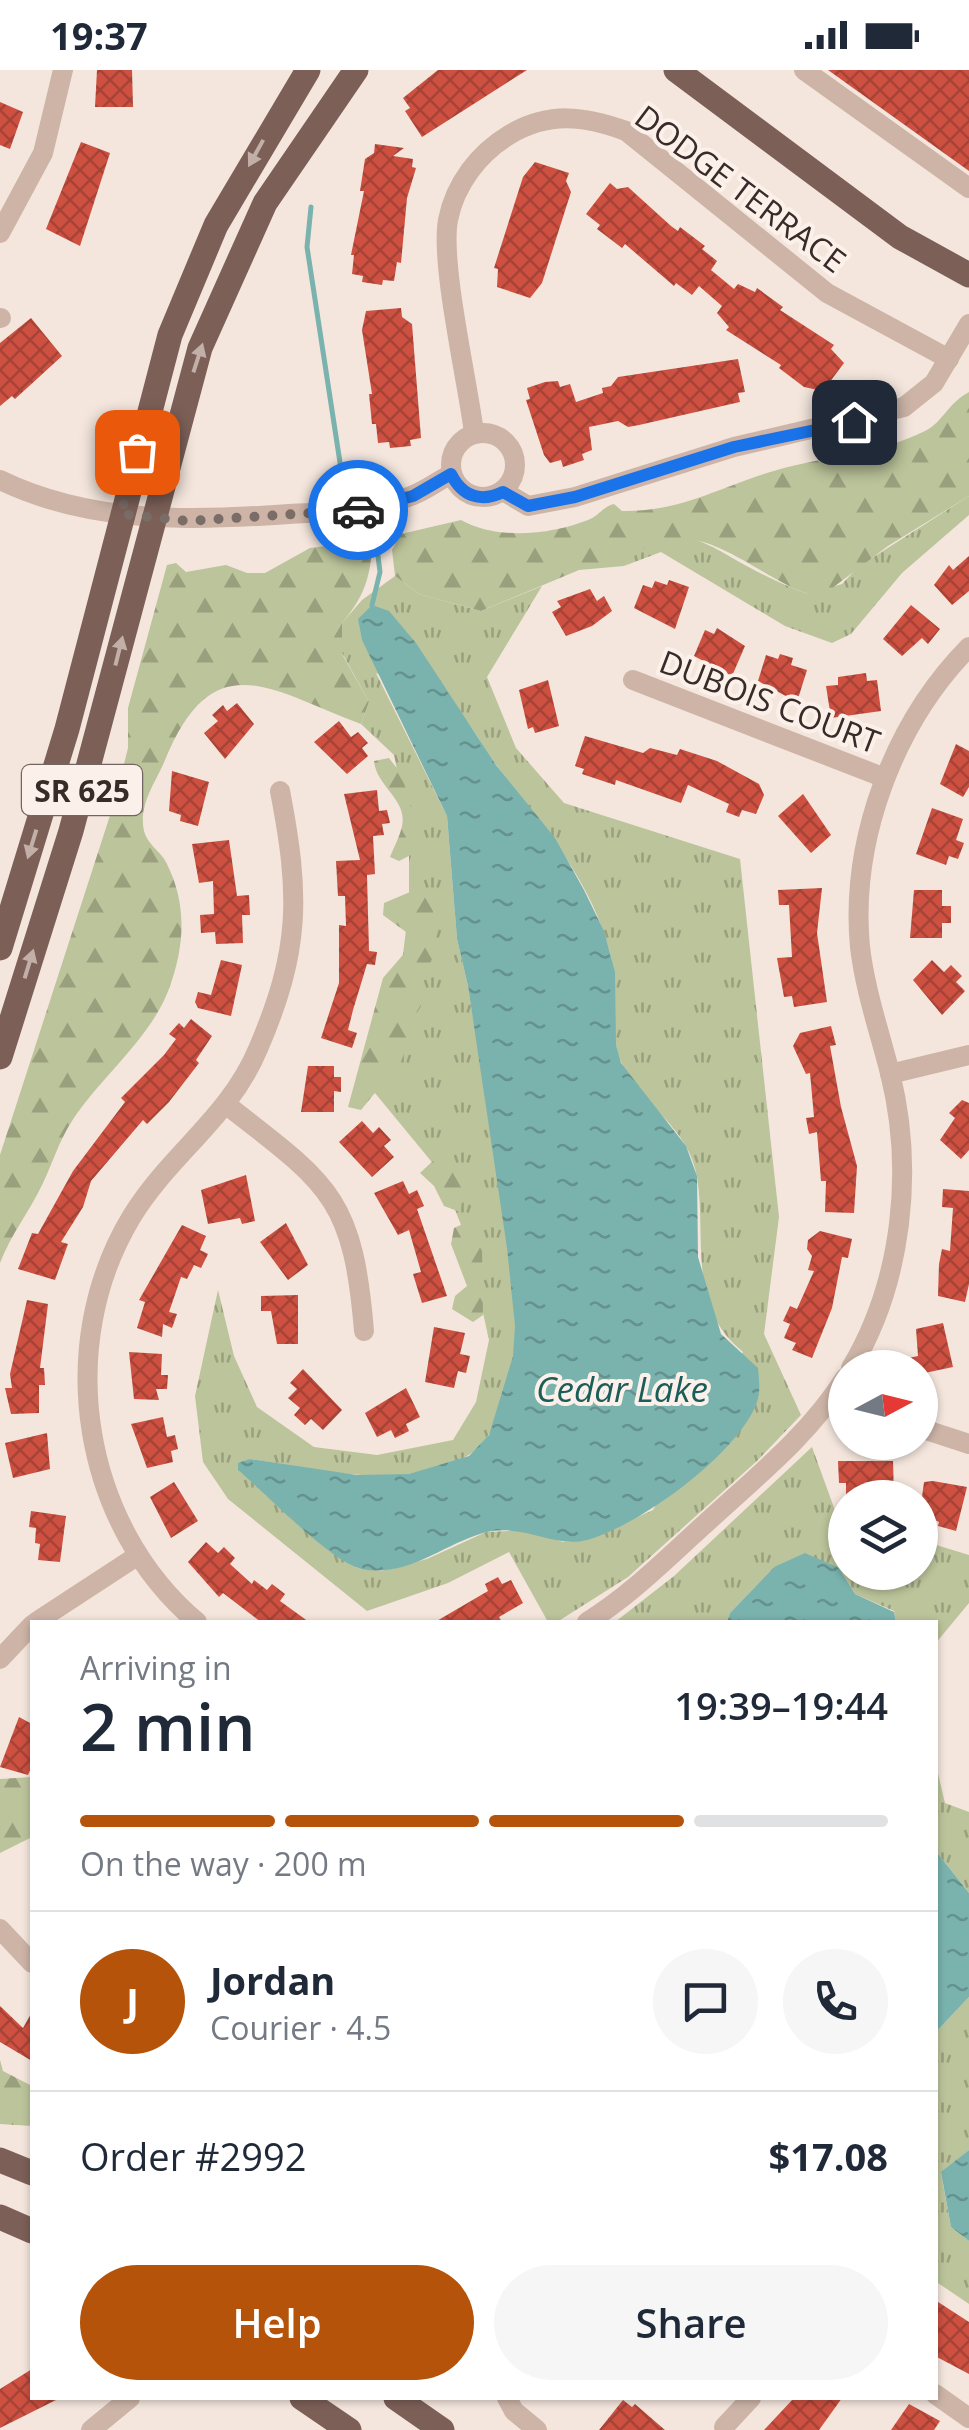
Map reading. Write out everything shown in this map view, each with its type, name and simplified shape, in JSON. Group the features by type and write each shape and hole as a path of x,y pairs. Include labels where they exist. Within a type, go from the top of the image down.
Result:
{"main road":[{"name":"SR 625","path":"0,948 67,729 155,384 192,276 246,170 308,70"},
{"name":"SR 625","path":"0,1057 76,814 195,365 220,296 282,175 356,70"},
{"path":"676,70 900,237 969,275"},
{"path":"0,2160 30,2172"},
{"path":"0,2217 30,2230"},
{"path":"305,2400 350,2430"},
{"path":"399,2400 442,2430"}],"street":[{"path":"0,233 43,153 63,70"},
{"path":"804,70 969,188"},
{"name":"DODGE TERRACE","path":"474,433 449,258 448,220 462,182 485,150 544,119 594,119 626,131 826,293 949,359"},
{"path":"503,492 528,506 575,497 734,447 904,407 933,384 969,324"},
{"path":"474,433 499,437 514,457 511,482 503,492 479,498 466,494 451,474 454,449 474,433"},
{"path":"0,480 60,501 121,514 188,521 362,510 413,496 451,474"},
{"path":"859,1350 879,1305 899,1229 903,1154 890,1074 872,1014 860,944 863,866 885,778 928,697 969,647"},
{"name":"DUBOIS COURT","path":"633,680 885,778"},
{"path":"195,1620 137,1556 112,1511 92,1441 88,1407 93,1316 131,1218 181,1153 228,1106 258,1049 293,944 295,869 280,791"},
{"path":"890,1074 969,1055"},
{"path":"228,1106 309,1168 329,1194 356,1254 364,1332"},
{"path":"590,1620 644,1579 796,1441 828,1401"},
{"path":"938,1434 969,1444"},
{"path":"40,1620 137,1556"},
{"path":"0,1659 30,1628"},
{"path":"0,1929 30,1961"},
{"path":"938,2396 969,2418"},
{"path":"92,2430 128,2400"},
{"path":"508,2400 514,2411 537,2430"},
{"path":"724,2427 749,2400"}],"green space":[{"path":"969,392 969,496 888,546 827,592 808,594 728,552 687,539 666,540 645,548 624,566 579,570 481,611 419,594 395,576 392,550 401,534 461,520 490,531 540,532 588,520 614,504 622,511 683,503 777,470 907,439 931,427"},
{"path":"969,496 969,515 902,573 851,634 832,643 785,626 661,552 624,566 650,543 686,537 808,594 842,584 858,567"},
{"path":"366,541 372,547 367,579 342,623 342,654 369,702 361,724 272,690 248,685 225,688 204,700 184,723 165,760 146,803 143,821 146,836 163,858 178,893 181,939 170,986 139,1040 72,1121 0,1263 0,1155 115,800 128,748 128,708 167,565 176,563 186,572 226,565 247,573 265,573 310,548"},
{"path":"395,576 419,594 481,611 542,586 487,677 516,748 564,803 740,859 779,1217 764,1334 801,1415 757,1461 628,1577 560,1620 547,1620 509,1552 448,1583 367,1611 228,1499 203,1462 195,1396 218,1290 234,1356 257,1407 314,1447 377,1455 453,1440 476,1402 489,1340 467,1240 440,1172 370,1087 398,994 409,906 409,831 394,755 361,724 369,702 342,653 342,623 362,600","holes":["376,673 430,694 458,711 469,724 563,854 591,901 610,953 617,1051 631,1079 675,1130 692,1160 700,1200 706,1292 725,1334 743,1352 653,1510 586,1540 563,1542 531,1530 486,1532 427,1559 381,1571 357,1568 312,1537 281,1506 250,1459 360,1475 388,1476 442,1467 467,1456 490,1433 510,1378 515,1325 513,1284 503,1199 457,939 447,816"]},
{"path":"389,758 402,775 421,844 413,854 399,861 390,857 403,817 374,761"},
{"path":"417,889 431,893 437,948 419,988 421,1006 407,1030 409,1041 401,1061 361,1110 348,1107 383,978 408,949 406,932 383,915 384,903"},
{"path":"437,1157 459,1180 460,1212 444,1206 434,1186 420,1173"},
{"path":"467,1222 482,1247 483,1315 473,1322 452,1309 455,1296 467,1286 451,1244 454,1228"},
{"path":"812,1447 828,1491 828,1568 774,1567 728,1620 618,1620 674,1576"},
{"path":"938,1546 969,1555 969,1603 938,1640 938,1620 896,1620 894,1611 853,1590 938,1590"},
{"path":"938,1774 945,1803 969,1812 969,1893 938,1854"},
{"path":"30,1777 30,1838 0,1853 0,1779"},
{"path":"969,1997 969,2150 941,2173 951,2227 969,2241 969,2304 938,2283 938,2030"},
{"path":"0,2060 3,2071 30,2085 30,2126 0,2124"}],"water":[{"name":"Cedar Lake","path":"372,605 389,611 416,643 496,765 555,838 584,890 604,931 615,972 616,1045 621,1063 686,1146 697,1176 698,1257 721,1334 758,1368 759,1386 756,1405 745,1425 707,1467 658,1504 609,1532 575,1542 511,1531 483,1533 409,1565 378,1571 362,1569 333,1554 238,1470 238,1463 250,1459 357,1475 409,1474 469,1456 489,1435 513,1356 515,1326 507,1248 468,986 457,939 447,816 362,640 358,619"},
{"path":"805,1553 828,1563 828,1590 853,1590 894,1612 896,1620 728,1620 774,1567"},
{"path":"938,1854 969,1893 969,1997 938,2030"},
{"path":"969,2150 969,2241 951,2227 941,2172"}],"building":[{"path":"97,70 132,70 133,107 95,107"},
{"path":"438,70 527,70 422,137 405,111 410,108 403,98"},
{"path":"828,70 969,70 969,171"},
{"path":"0,102 23,112 10,149 0,145"},
{"path":"81,142 110,153 80,246 46,229"},
{"path":"375,144 404,148 393,156 413,159 412,167 416,168 407,198 401,263 397,262 394,281 383,280 382,285 362,282 363,276 352,274 351,255 364,191 360,191 365,159 374,153"},
{"path":"535,162 569,173 566,181 571,192 542,283 530,298 497,287 498,269 494,268 523,177"},
{"path":"610,183 617,189 628,187 671,226 678,231 680,227 705,246 702,249 717,261 711,270 734,289 738,284 755,292 757,288 783,307 780,310 834,345 831,349 844,363 823,391 804,387 779,368 781,365 726,330 729,327 717,313 722,306 699,286 692,295 676,283 674,286 625,244 622,248 597,229 600,225 586,214"},
{"path":"401,308 402,317 412,324 421,438 410,440 411,446 390,448 389,442 378,443 376,424 372,424 372,394 362,330 366,311"},
{"path":"31,318 62,356 15,399 12,396 0,406 0,343"},
{"path":"738,359 745,392 738,393 740,402 628,427 618,421 589,427 592,450 582,454 584,460 563,467 561,460 550,463 544,455 526,400 530,399 527,388 545,382 558,381 560,387 570,384 576,402 603,393 602,388 611,386 618,377"},
{"path":"969,556 969,591 952,605 934,585 949,565 953,570"},
{"path":"669,580 689,587 675,629 634,608 643,585 652,588 655,581 667,585"},
{"path":"590,589 597,601 604,596 612,611 592,626 566,636 552,612 561,607 557,601"},
{"path":"911,605 940,629 928,644 922,638 902,656 883,639"},
{"path":"717,628 745,646 732,676 694,656 705,630 714,634"},
{"path":"780,654 793,658 791,665 807,670 797,702 758,681 766,655 778,659"},
{"path":"866,673 867,681 877,680 881,711 831,718 826,686 838,685 838,677"},
{"path":"548,680 559,726 535,733 533,727 528,729 519,690"},
{"path":"237,703 254,724 225,759 204,733 218,721 212,715 223,705 227,711"},
{"path":"339,721 351,737 358,732 368,743 362,748 368,756 347,774 314,742"},
{"path":"585,736 643,753 650,748 677,755 680,749 717,761 759,784 764,795 756,814 742,810 739,817 726,812 729,804 688,785 681,803 616,780 615,785 582,774 584,769 575,766"},
{"path":"956,744 969,751 969,787 963,797 940,784"},
{"path":"172,771 209,782 198,826 180,821 181,815 169,811"},
{"path":"377,790 379,811 387,810 390,823 382,824 384,835 373,836 375,874 367,875 369,951 377,952 375,965 367,964 353,1010 348,1030 357,1033 352,1048 321,1038 339,983 339,925 346,926 345,896 338,896 336,861 360,860 344,794"},
{"path":"803,794 831,835 811,853 778,816"},
{"path":"932,808 963,819 956,840 964,843 958,859 949,856 946,865 916,854"},
{"path":"229,840 237,896 249,895 250,915 242,915 243,943 216,944 215,932 201,933 200,915 214,914 213,881 199,883 192,844"},
{"path":"822,888 817,933 827,1002 794,1007 792,996 784,997 777,958 792,957 789,905 779,905 778,890"},
{"path":"914,890 942,890 942,906 951,906 951,923 942,923 942,938 910,938"},
{"path":"221,960 242,965 231,1016 198,1008 195,1002 198,992 211,995"},
{"path":"932,960 944,972 951,965 962,976 956,982 965,991 942,1015 913,980"},
{"path":"191,1019 212,1036 196,1060 199,1063 169,1102 147,1124 143,1120 91,1181 83,1207 61,1242 68,1244 55,1280 18,1269 32,1233 38,1234 73,1171 125,1102 121,1098 176,1039 169,1034 179,1023 184,1028"},
{"path":"831,1026 836,1045 830,1046 841,1107 857,1166 854,1213 825,1212 826,1181 821,1181 817,1132 809,1134 806,1118 814,1117 810,1073 806,1074 793,1046 800,1033"},
{"path":"308,1066 334,1066 334,1077 341,1077 341,1092 334,1091 334,1112 301,1112"},
{"path":"962,1100 969,1103 969,1150 961,1159 940,1140 955,1118 949,1113"},
{"path":"362,1121 373,1133 379,1127 391,1140 384,1146 394,1157 372,1177 339,1142"},
{"path":"246,1175 255,1221 242,1224 240,1218 208,1224 201,1190"},
{"path":"403,1181 409,1194 417,1190 424,1206 417,1209 447,1296 422,1303 413,1274 421,1272 409,1230 398,1235 374,1193"},
{"path":"943,1189 969,1191 969,1284 965,1302 938,1296 939,1264 942,1249 950,1251 953,1208 942,1207"},
{"path":"286,1223 308,1265 288,1280 260,1242"},
{"path":"182,1225 206,1236 200,1250 208,1254 201,1268 194,1265 187,1279 181,1277 169,1312 177,1314 172,1328 163,1324 162,1337 137,1328 145,1302 139,1300"},
{"path":"820,1231 852,1239 848,1258 842,1257 832,1308 812,1358 792,1350 796,1343 784,1338 790,1324 783,1321 790,1306 797,1309 814,1271 808,1270 812,1256 807,1249 808,1240"},
{"path":"298,1295 298,1344 277,1344 271,1311 261,1311 261,1296"},
{"path":"27,1300 48,1304 40,1368 44,1368 45,1385 39,1385 39,1413 11,1414 5,1388 12,1388 10,1374"},
{"path":"943,1323 953,1367 938,1370 938,1350 918,1350 916,1329"},
{"path":"434,1327 465,1333 460,1354 470,1356 466,1373 458,1371 454,1388 425,1382"},
{"path":"129,1352 162,1354 161,1375 168,1375 167,1389 156,1389 159,1400 134,1399"},
{"path":"303,1369 342,1410 323,1430 311,1419 305,1425 294,1415 300,1408 288,1398 297,1389 290,1383"},
{"path":"406,1388 420,1417 406,1424 409,1431 395,1438 391,1430 377,1437 365,1413"},
{"path":"163,1417 167,1437 175,1435 178,1449 171,1451 173,1462 147,1468 131,1424"},
{"path":"47,1433 50,1469 13,1478 5,1443"},
{"path":"838,1461 893,1461 894,1480 839,1480"},
{"path":"174,1482 198,1521 171,1538 150,1497"},
{"path":"938,1482 967,1487 956,1531 938,1526"},
{"path":"31,1511 66,1516 60,1562 38,1560 36,1528 29,1527"},
{"path":"206,1542 218,1553 224,1547 235,1558 230,1564 252,1584 254,1580 267,1590 272,1584 285,1594 280,1601 306,1620 258,1620 223,1593 219,1597 188,1562"},
{"path":"498,1577 502,1584 511,1580 523,1603 499,1617 501,1620 438,1620 488,1591 485,1584"},
{"path":"19,1717 30,1723 30,1770 28,1775 0,1767"},
{"path":"0,2006 23,2028 30,2016 30,2060 0,2042"},
{"path":"938,2302 969,2322 969,2374 938,2358"},
{"path":"30,2370 30,2400 56,2400 0,2428 0,2389"},
{"path":"623,2400 632,2407 635,2404 665,2430 599,2430"},
{"path":"792,2400 841,2400 819,2430 764,2430"},
{"path":"909,2404 940,2421 934,2430 891,2430"}],"waterway":[{"path":"311,207 307,247 341,469"},
{"path":"372,605 380,572 377,548"}],"way so far":[{"path":"137,452 121,514 188,521 358,510"}],"route":[{"path":"358,510 413,496 451,474 466,494 479,498 503,492 528,506 575,497 734,447 854,422"}]}
